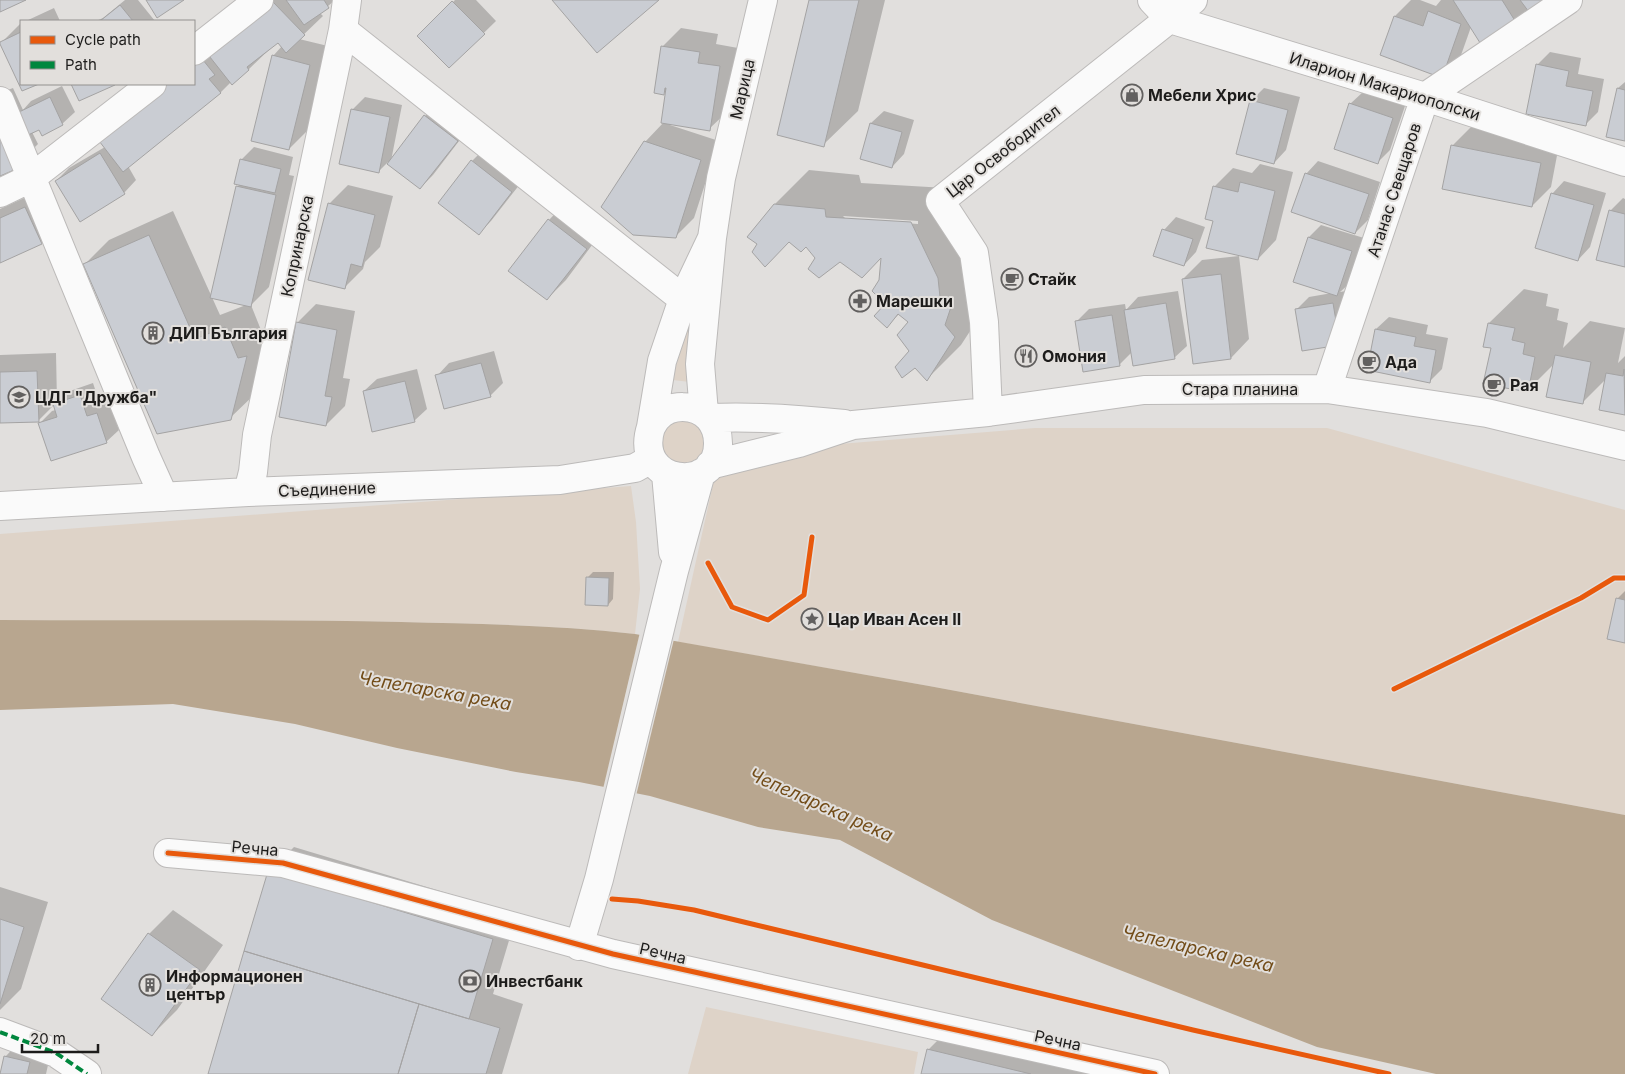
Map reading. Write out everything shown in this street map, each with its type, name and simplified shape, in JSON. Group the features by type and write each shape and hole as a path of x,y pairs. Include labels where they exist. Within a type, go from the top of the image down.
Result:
{"street":[{"path":"195,50 259,0"},
{"name":"Копринарска","path":"248,492 253,472 257,435 343,30 347,0"},
{"name":"Марица","path":"712,238 721,178 763,0"},
{"name":"Цар Освободител","path":"988,412 984,322 974,254 940,201 1161,10 1193,0"},
{"path":"1425,97 1568,0"},
{"name":"Иларион Макариополски","path":"1161,10 1625,162"},
{"path":"343,30 683,299"},
{"path":"0,193 31,178 151,85"},
{"name":"Атанас Свещаров","path":"1327,389 1425,97"},
{"path":"0,101 164,497"},
{"path":"674,571 659,466 648,449 648,438 662,361 683,299 712,238"},
{"path":"707,416 700,364 712,238"},
{"name":"Стара планина","path":"852,426 988,412 1144,390 1327,389 1487,413 1625,446"},
{"path":"579,946 599,880 674,571 706,469 716,457 718,447 715,427 707,416 693,408 680,407 668,410 658,417 651,427"},
{"path":"707,416 787,418 852,426"},
{"path":"659,466 678,478 690,477 706,469 852,426"},
{"name":"Съединение","path":"0,506 248,492 560,480 659,466"},
{"name":"Речна","path":"168,852 283,863 579,946 878,1014 1155,1074"},
{"path":"0,1032 56,1052 87,1074"}],"shaded area":[{"path":"692,303 690,382 664,379"},
{"path":"672,418 696,422 705,436 704,452 693,464 669,465 656,437"},
{"path":"1035,428 1327,428 1625,510 1625,815 929,686 678,642 716,471 778,449"},
{"path":"631,486 636,522 640,589 635,634 489,624 401,622 0,620 0,534"},
{"path":"706,1007 918,1052 914,1074 688,1074"}],"water":[{"name":"Чепеларска река","path":"0,620 401,622 489,624 635,634 929,686 1625,815 1625,1074 1436,1074 1317,1047 992,920 840,840 758,827 650,796 397,748 295,724 173,704 0,710"}],"pier":[{"path":"640,632 674,639 636,796 603,789"}],"building":[{"path":"0,0 26,0 0,12"},
{"path":"146,0 184,0 157,18"},
{"path":"286,0 324,0 329,8 304,25"},
{"path":"552,0 659,0 597,53"},
{"path":"809,0 859,0 824,147 777,135"},
{"path":"1453,0 1502,0 1517,24 1482,46"},
{"path":"1520,0 1547,0 1529,12"},
{"path":"452,1 485,34 449,68 417,36"},
{"path":"273,2 305,35 286,53 278,43 247,67 249,70 232,85 206,52"},
{"path":"120,5 132,20 101,20"},
{"path":"1428,11 1461,24 1442,78 1380,55 1394,16 1423,26"},
{"path":"20,32 20,85 37,85 22,91 0,42"},
{"path":"661,46 700,52 698,63 720,66 710,131 661,123 666,88 664,95 654,93"},
{"path":"199,55 215,75 209,79 221,93 123,172 96,137 162,85 195,85 195,58"},
{"path":"272,55 310,65 289,150 251,141"},
{"path":"1536,64 1569,71 1566,86 1593,91 1586,126 1526,114"},
{"path":"71,85 115,85 79,101"},
{"path":"1617,88 1625,90 1625,141 1606,137"},
{"path":"50,97 63,125 42,136 39,130 28,135 17,113"},
{"path":"1250,100 1288,110 1274,164 1236,154"},
{"path":"1349,103 1393,118 1378,164 1334,149"},
{"path":"351,109 390,117 379,173 339,164"},
{"path":"424,115 458,141 420,189 387,164"},
{"path":"870,123 902,132 892,168 860,159"},
{"path":"0,138 14,170 0,176"},
{"path":"644,141 701,160 676,238 633,235 601,207"},
{"path":"1451,145 1541,163 1532,207 1442,189"},
{"path":"100,153 125,194 80,222 55,181"},
{"path":"240,159 281,169 275,193 234,184"},
{"path":"471,160 512,192 479,235 438,203"},
{"path":"1305,173 1369,194 1355,234 1291,212"},
{"path":"1240,182 1275,191 1258,260 1206,248 1213,221 1205,219 1213,186 1238,192"},
{"path":"236,186 276,195 251,307 210,298"},
{"path":"1551,193 1594,205 1578,261 1535,248"},
{"path":"328,203 375,215 362,267 351,264 345,289 308,280"},
{"path":"774,204 825,209 826,217 911,222 938,278 940,297 951,307 945,325 955,337 927,381 915,368 902,378 895,367 909,351 897,335 908,322 898,314 887,328 874,316 885,304 872,291 879,280 881,258 862,278 840,262 819,278 808,269 815,258 806,247 801,252 789,242 765,267 752,252 757,244 747,237"},
{"path":"25,207 42,244 0,263 0,218"},
{"path":"1609,210 1625,214 1625,267 1596,260"},
{"path":"548,219 587,249 547,300 508,271"},
{"path":"1162,229 1193,239 1184,266 1153,256"},
{"name":"ДИП България","path":"149,235 195,339 225,327 238,358 247,356 231,420 157,434 83,264"},
{"path":"1308,237 1352,251 1337,296 1293,282"},
{"path":"1221,274 1231,359 1193,364 1182,279"},
{"path":"1166,303 1175,359 1133,366 1124,310"},
{"path":"1333,303 1340,345 1302,351 1295,309"},
{"path":"1112,315 1120,366 1083,372 1075,321"},
{"path":"296,322 337,330 325,396 332,397 326,426 279,417"},
{"path":"1488,323 1515,328 1512,340 1525,343 1523,354 1535,357 1528,392 1483,384 1491,348 1483,347"},
{"path":"1375,329 1416,337 1414,346 1436,350 1430,383 1367,370"},
{"path":"1555,355 1591,362 1583,404 1546,397"},
{"path":"481,363 491,397 444,409 435,375"},
{"path":"1624,369 1625,415 1599,410 1606,373 1623,376"},
{"name":"ЦДГ \"Дружба\"","path":"37,371 39,422 0,423 0,372"},
{"path":"405,381 415,422 372,432 363,391"},
{"path":"80,395 87,416 97,413 107,443 51,461 38,423 57,417 53,404"},
{"path":"586,577 609,578 608,606 585,605"},
{"path":"1616,598 1625,600 1625,643 1607,639"},
{"path":"268,871 493,939 469,1019 244,951"},
{"path":"0,919 24,927 0,1004"},
{"name":"Информационен център","path":"148,933 200,970 152,1036 101,999"},
{"path":"244,951 419,1004 398,1074 208,1074"},
{"path":"419,1004 500,1028 486,1074 398,1074"},
{"path":"927,1049 1031,1074 921,1074"},
{"path":"4,1056 30,1062 27,1074 0,1074"}],"marked path":[{"path":"0,1032 56,1053 87,1074"}],"cycle path":[{"path":"708,563 732,607 768,620 804,595 812,537"},
{"path":"1394,689 1581,598 1614,578 1625,578"},
{"path":"168,853 283,863 613,954 1155,1074"},
{"path":"612,899 694,910 1193,1030 1389,1074"}],"place":[{"name":"Мебели Хрис","path":"1132,95"},
{"name":"Стайк","path":"1012,279"},
{"name":"Марешки","path":"860,301"},
{"name":"ДИП България","path":"153,333"},
{"name":"Омония","path":"1026,356"},
{"name":"Ада","path":"1369,362"},
{"name":"Рая","path":"1494,385"},
{"name":"ЦДГ \"Дружба\"","path":"19,397"},
{"name":"Цар Иван Асен II","path":"812,619"},
{"name":"Инвестбанк","path":"470,981"},
{"name":"Информационен център","path":"150,985"}]}
